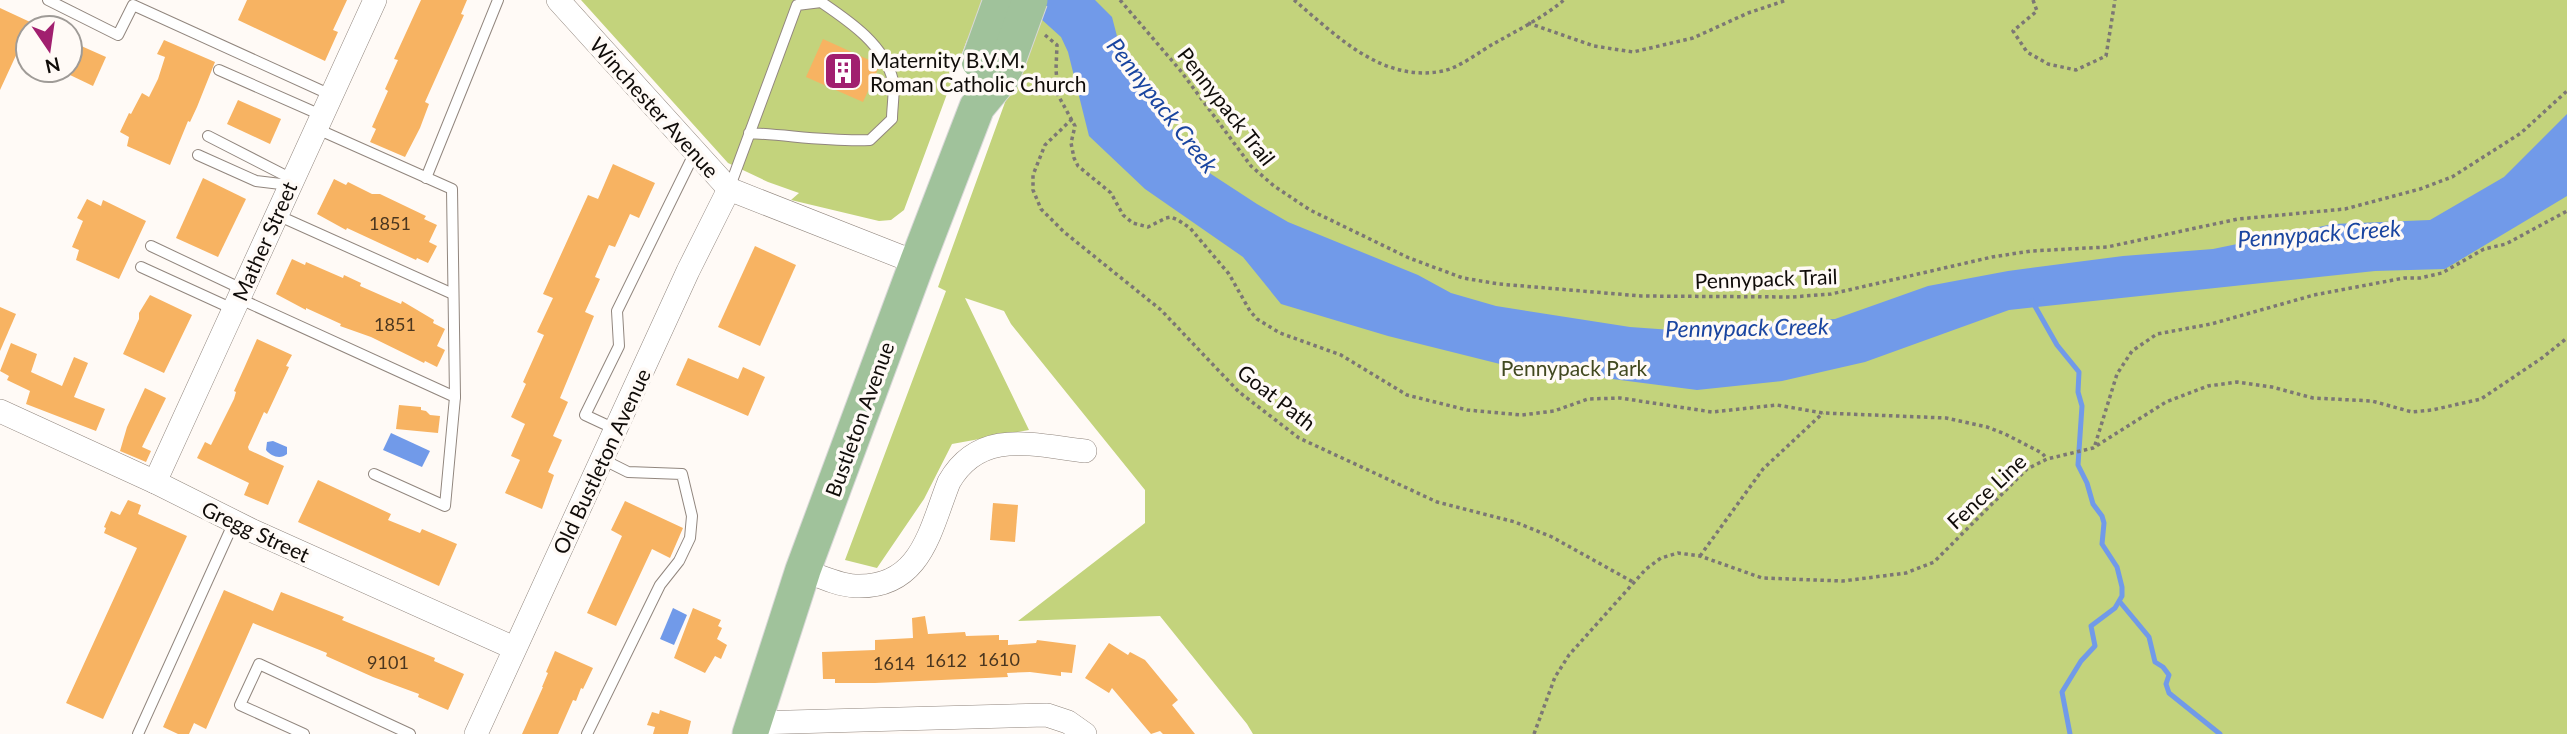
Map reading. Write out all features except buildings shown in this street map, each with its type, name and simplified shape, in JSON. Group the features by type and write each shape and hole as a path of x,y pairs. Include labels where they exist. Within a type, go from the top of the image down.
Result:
{"main road":[{"name":"Bustleton Avenue","path":"752,728 803,570 990,69 1001,0"},
{"name":"Bustleton Avenue","path":"990,69 1030,0"}],"street":[{"name":"Mather Street","path":"155,482 374,0"},
{"name":"Winchester Avenue","path":"558,0 729,189 917,263"},
{"name":"Old Bustleton Avenue","path":"476,734 601,459 729,189"},
{"name":"Gregg Street","path":"0,411 155,482 234,522 514,648"},
{"path":"803,570 855,586 893,579 914,564 922,553 949,482 955,471 971,456 996,445 1012,443 1085,451"},
{"path":"752,728 1047,715 1068,722 1085,734"}],"lane":[{"path":"48,0 118,35 128,2 323,112 426,177 452,189 455,397 444,506 374,474"},
{"path":"426,177 496,1"},
{"path":"729,189 749,133 797,5 821,2 852,23 883,57 893,82 892,119 870,140 842,141 749,133"},
{"path":"219,70 323,112"},
{"path":"208,136 291,182"},
{"path":"615,429 585,415 619,346 617,311 695,152"},
{"path":"198,155 257,181 291,182"},
{"path":"276,214 453,294"},
{"path":"151,246 238,299"},
{"path":"141,267 238,299 455,397"},
{"path":"587,734 660,585 679,561 690,538 692,516 682,474 628,472 601,459"},
{"path":"138,734 234,522"},
{"path":"304,734 240,705 259,664 410,734"}],"path":[{"name":"Pennypack Trail","path":"1120,0 1180,70 1251,166 1274,186 1310,210 1386,248 1463,278 1499,284 1641,296 1781,297 1831,294 1992,257 2031,251 2107,247 2238,219 2345,209 2420,189 2452,177 2521,132 2567,91"},
{"path":"1294,0 1347,45 1391,68 1413,72 1445,71 1564,0"},
{"path":"1528,23 1594,46 1633,52 1693,38 1748,13 1787,0"},
{"path":"2033,0 2037,11 2013,31 2027,52 2048,64 2076,70 2106,56 2115,0"},
{"name":"Goat Path","path":"1634,583 1552,537 1515,522 1437,502 1299,438 1239,392 1161,310 1064,232 1041,209 1033,190 1033,174 1045,145 1072,119 1075,126 1070,149 1078,166 1111,193 1123,215 1133,223 1148,226 1171,217 1178,220 1190,228 1229,274 1257,319 1280,333 1341,355 1406,395 1467,410 1522,415 1554,411 1588,399 1620,398 1712,412 1777,405 1823,413"},
{"path":"2093,448 2099,437 2118,374 2132,351 2157,334 2211,324 2314,295 2442,273 2484,249 2506,244 2567,211"},
{"name":"Fence Line","path":"1534,734 1555,677 1569,655 1646,569 1661,558 1678,553 1700,556 1762,578 1843,581 1906,573 1934,562 2027,468 2047,459 2093,448 2166,402 2208,386 2237,382 2272,387 2313,398 2372,401 2412,412 2432,410 2481,399 2567,338"},
{"path":"1700,556 1763,469 1823,413 1964,420 2005,434 2042,453 2047,459"}],"green space":[{"name":"Pennypack Park","path":"581,0 2567,0 2567,734 1253,734 1160,616 1018,621 1145,523 1145,490 1011,324 1004,311 965,298 1029,430 952,444 924,499 877,568 845,560 946,291 938,287 1016,72 967,40 904,210 891,220 879,221 791,200 799,193 728,163"}],"water":[{"name":"Pennypack Creek","path":"1020,0 1095,0 1112,17 1118,40 1148,96 1187,149 1211,174 1288,222 1418,275 1451,293 1496,306 1630,327 1672,330 1835,319 1928,286 2008,271 2123,256 2213,249 2333,224 2430,220 2504,177 2567,114 2567,196 2445,269 2375,271 2009,310 1865,362 1782,381 1697,390 1504,365 1388,336 1281,304 1243,257 1145,189 1089,136 1068,52 1061,37"},
{"path":"391,433 430,451 422,467 383,450"},
{"path":"273,441 287,447 287,454 279,457 268,452 267,442"},
{"path":"673,608 687,615 674,645 660,639"}],"waterway":[{"path":"2032,301 2057,345 2079,372 2078,392 2082,406 2078,465 2093,504 2102,516 2102,544 2117,567 2122,587 2122,596 2115,608 2091,626 2095,646 2081,661 2062,692 2070,734"},
{"path":"2120,602 2149,637 2155,662 2169,675 2166,684 2169,693 2220,734"}],"place":[{"name":"Maternity B.V.M. Roman Catholic Church","path":"843,71"}]}
